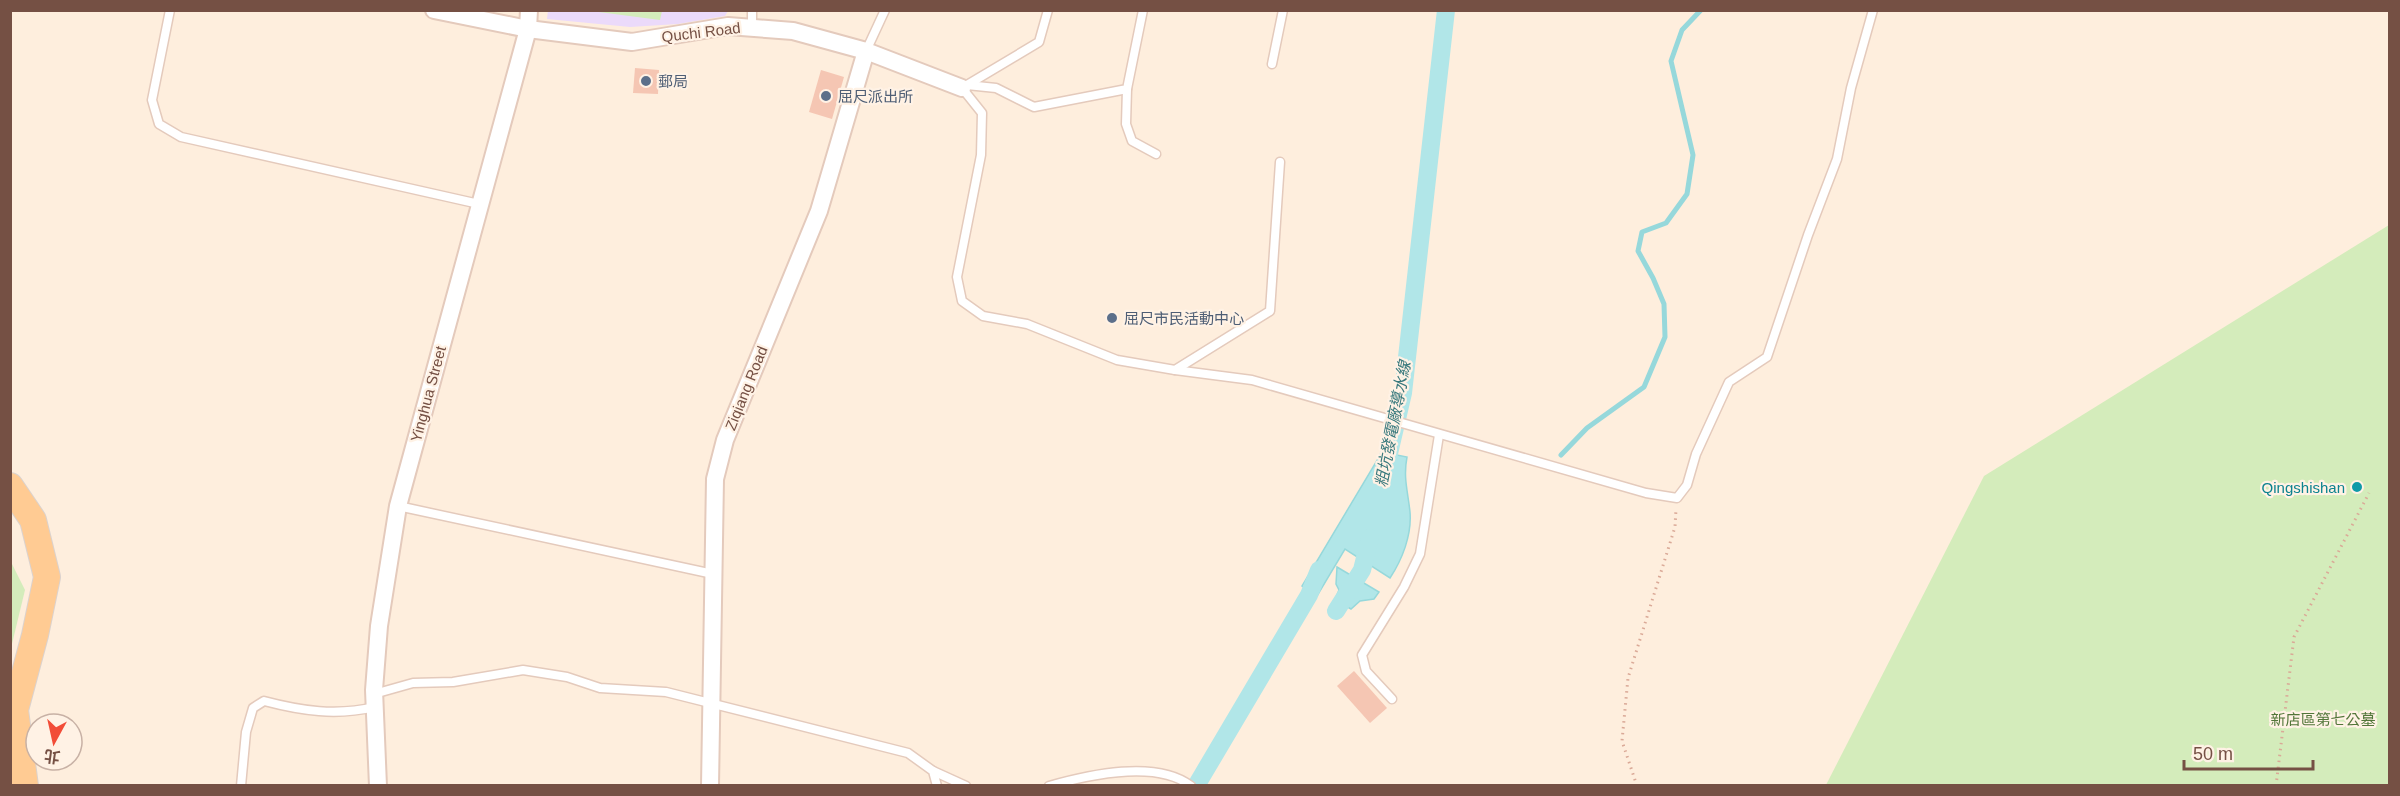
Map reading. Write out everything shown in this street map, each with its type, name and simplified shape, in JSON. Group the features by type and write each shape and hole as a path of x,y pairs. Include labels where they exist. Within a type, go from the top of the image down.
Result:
{"main road":[{"path":"10,486 33,520 47,577 35,635 15,710 25,786"}],"street":[{"name":"Quchi Road","path":"434,10 528,29 632,42 728,26 752,19 866,51 964,86"},
{"name":"Yinghua Street","path":"378,786 375,700 379,626 398,506 528,29 529,10"},
{"name":"Ziqiang Road","path":"710,786 715,479 725,440 819,211 866,51"}],"lane":[{"path":"170,10 152,100 159,124 181,136 479,204"},
{"name":"Ziqiang Road","path":"866,51 885,10"},
{"path":"964,86 1039,42 1048,10"},
{"path":"1143,10 1127,89 1126,124 1132,141 1156,154"},
{"path":"1272,64 1283,10"},
{"path":"964,86 982,113 981,155 957,277 962,301 983,316 1027,324 1117,360 1252,380 1646,493 1677,498 1687,485 1696,454 1729,381 1767,357 1808,235 1837,159 1851,88 1873,10"},
{"path":"964,86 996,88 1034,107 1127,89"},
{"path":"1175,370 1270,311 1280,162"},
{"path":"1392,699 1366,671 1362,655 1404,587 1420,554 1438,435"},
{"path":"398,506 712,574"},
{"path":"241,786 246,732 253,708 264,702 302,711 354,712 413,683 453,682 523,670 567,677 600,688 666,692 908,753 933,771 966,786"},
{"path":"933,771 937,786"},
{"path":"1049,786 1088,776 1152,771 1183,779 1191,786"}],"path":[{"path":"2276,786 2294,637 2369,493"},
{"path":"1637,786 1622,741 1628,678 1675,527 1677,498"}],"shaded area":[{"path":"548,10 728,11 725,16 678,24 630,27 547,19"}],"green space":[{"path":"591,11 662,11 660,20"},
{"name":"新店區第七公墓","path":"2389,225 2389,785 1826,785 1984,476"},
{"path":"11,562 25,590 11,648"}],"water":[{"path":"1382,452 1407,457 1406,478 1410,521 1408,538 1402,555 1390,578 1345,549 1317,596 1302,586"},
{"path":"1337,567 1379,592 1374,599 1360,601 1351,609 1335,600 1339,590 1336,584"}],"building":[{"name":"郵局","path":"635,68 659,70 658,94 633,93"},
{"name":"屈尺派出所","path":"821,70 844,77 832,119 809,112"},
{"path":"1354,671 1387,708 1370,723 1337,686"}],"waterway":[{"name":"粗坑發電廠導水線","path":"1384,475 1403,393 1446,10"},
{"path":"1561,455 1587,428 1644,387 1665,337 1664,304 1638,251 1642,232 1666,223 1687,194 1693,155 1671,61 1682,30 1701,10"},
{"path":"1336,611 1362,570 1370,538"},
{"name":"粗坑發電廠導水線","path":"1196,786 1309,595 1319,570"}],"place":[{"name":"郵局","path":"646,81"},
{"name":"屈尺派出所","path":"826,96"},
{"name":"屈尺市民活動中心","path":"1112,318"},
{"name":"Qingshishan","path":"2357,487"}]}
